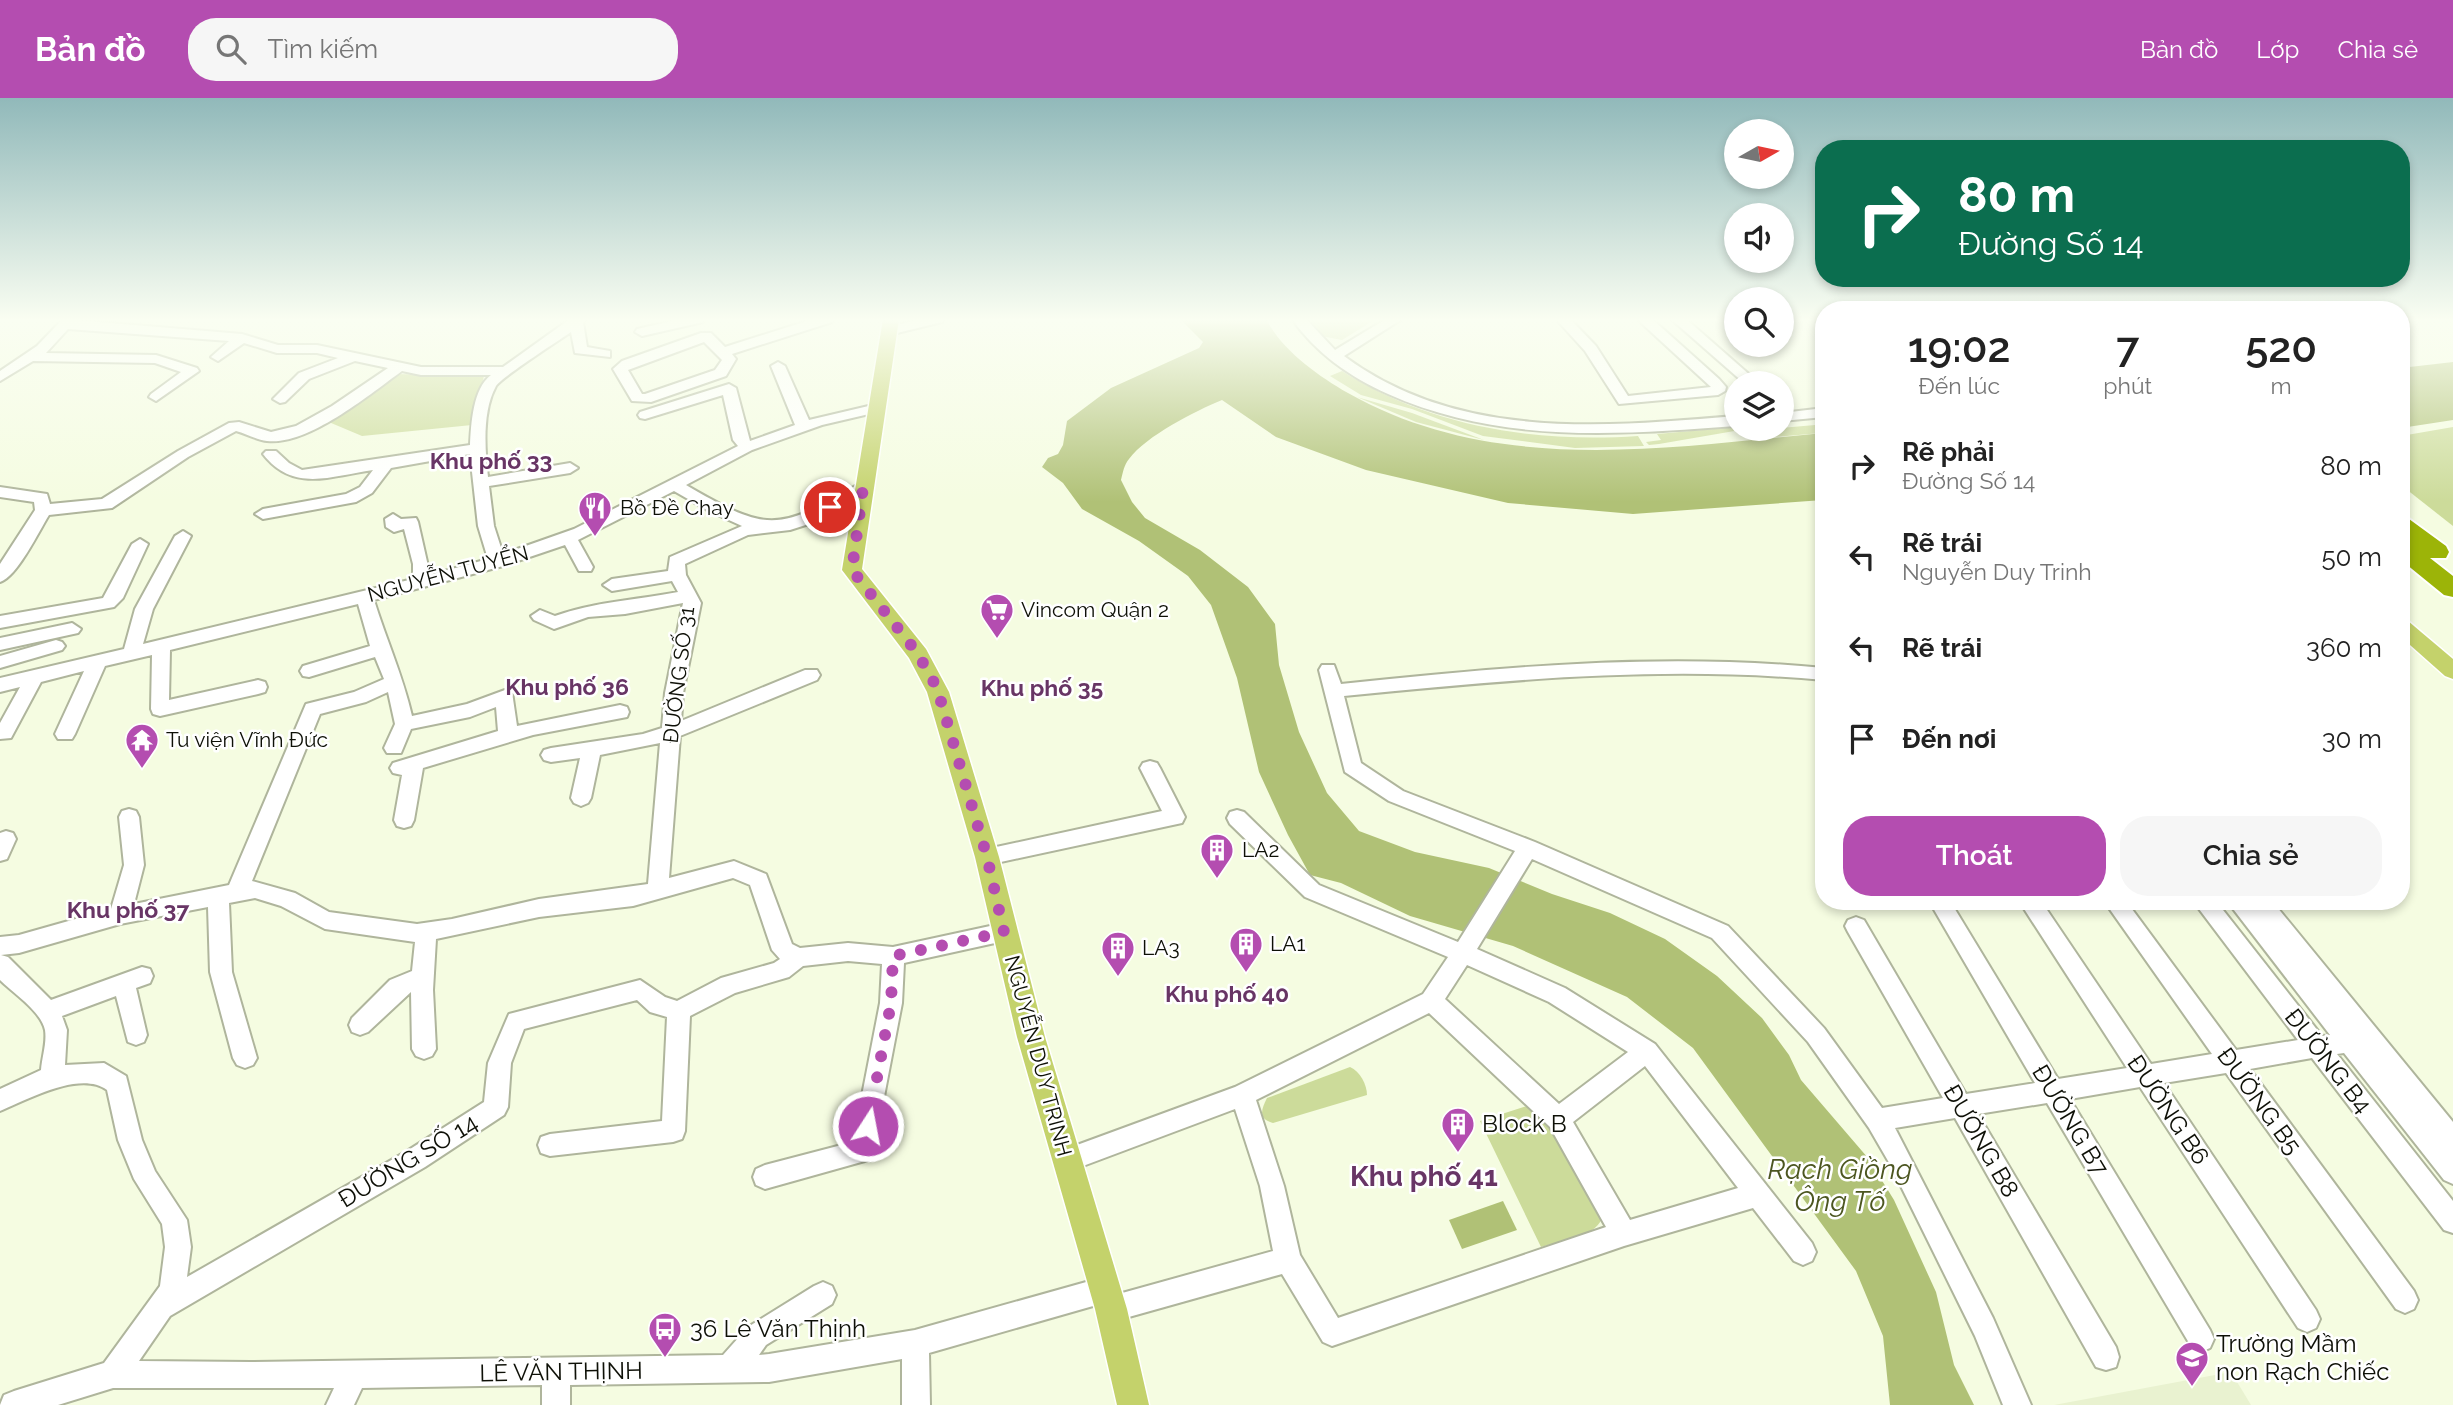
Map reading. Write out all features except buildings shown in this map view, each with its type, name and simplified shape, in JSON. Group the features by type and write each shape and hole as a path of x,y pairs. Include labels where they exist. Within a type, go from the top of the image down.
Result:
{"highway":[{"path":"2410,531 2453,564"},
{"path":"2410,554 2453,589"}],"main road":[{"name":"NGUYỄN DUY TRINH","path":"881,380 852,570 918,654 937,688 987,857 1031,1037 1107,1299 1133,1405"},
{"path":"2410,634 2453,671"}],"street":[{"path":"156,397 179,380"},
{"path":"280,399 300,380"},
{"path":"43,510 106,504 183,454 234,426 270,438 291,433 338,409 380,380"},
{"path":"493,380 479,421 477,448 486,526 497,562"},
{"path":"626,380 637,398 646,399 702,380"},
{"path":"784,380 804,426"},
{"path":"1372,380 1410,398 1453,413 1510,426 1596,432 1724,422"},
{"path":"1611,380 1624,401 1718,391 1719,387 1712,380"},
{"path":"645,415 729,388 741,440 747,447"},
{"name":"NGUYỄN TUYỂN","path":"0,685 422,583 497,562 569,538 747,447 804,426 877,408"},
{"path":"1794,413 1815,412"},
{"path":"271,454 282,466 296,475 386,464 477,448"},
{"path":"263,514 350,498 366,490 386,464"},
{"path":"480,483 570,468"},
{"path":"674,484 716,508 753,524 769,527 790,525 863,488"},
{"path":"0,492 41,498 43,510 22,547 0,576"},
{"path":"393,519 394,527 410,523 421,564 422,583"},
{"name":"ĐƯỜNG SỐ 31","path":"658,890 674,693 692,603 677,575 676,561 745,530 769,527"},
{"path":"131,654 144,609 183,536"},
{"path":"569,538 585,567"},
{"path":"0,622 108,603 114,598 140,544"},
{"path":"612,585 677,575"},
{"path":"540,616 554,623 586,611 625,608 688,596"},
{"path":"364,597 380,649 395,682 404,724 394,748"},
{"path":"0,644 72,629"},
{"path":"0,662 56,646"},
{"path":"161,647 160,709 258,687"},
{"path":"309,671 380,649"},
{"path":"65,734 97,663"},
{"path":"1333,691 1592,666 1781,668 1815,673"},
{"path":"1328,670 1352,767 1396,796 1528,848 1720,932 1816,1035 1877,1120 1900,1157 1984,1327 2017,1405"},
{"path":"551,755 643,741 811,675"},
{"path":"4,733 34,677"},
{"path":"245,1058 221,972 228,893 313,709 359,697 395,682"},
{"path":"404,724 470,710 505,697 508,735"},
{"path":"404,820 407,766 508,735 620,712"},
{"path":"581,798 590,717"},
{"path":"987,857 1175,817 1150,768"},
{"path":"120,915 134,865 129,817"},
{"path":"1237,818 1312,891 1464,953 1557,995 1647,1051 1803,1252"},
{"path":"1067,1160 1243,1095 1431,1001 1464,953 1528,848"},
{"path":"0,947 120,915 255,889 288,899 325,920 380,929 426,932 539,908 633,897 734,869 759,880 783,950 798,957"},
{"name":"ĐƯỜNG B7","path":"1944,910 2200,1339"},
{"name":"ĐƯỜNG B6","path":"2035,910 2306,1319"},
{"name":"ĐƯỜNG B5","path":"2121,910 2405,1300"},
{"name":"ĐƯỜNG B4","path":"2210,910 2453,1222"},
{"path":"2244,910 2453,1172"},
{"path":"2266,910 2453,1140"},
{"name":"ĐƯỜNG B8","path":"1856,926 2106,1357"},
{"path":"424,1049 423,977 426,932"},
{"path":"550,1145 673,1131 679,1011 729,985 780,970 798,957 848,952 893,956 1004,932"},
{"path":"765,1177 863,1151 891,1003 893,956"},
{"path":"0,964 12,981 46,1012 56,1028 53,1076"},
{"path":"360,1025 398,987 423,977"},
{"path":"46,1012 133,980 136,1035"},
{"name":"ĐƯỜNG SỐ 14","path":"162,1306 416,1159 496,1107 494,1086 505,1042 517,1021 640,990 658,1004 679,1011"},
{"path":"1431,1001 1558,1119 1625,1234"},
{"path":"1877,1120 2350,1042"},
{"path":"1558,1119 1647,1051"},
{"path":"0,1100 53,1076 104,1074 118,1084 134,1150 146,1179 174,1220 177,1247 172,1291 113,1374"},
{"path":"1243,1095 1272,1186 1287,1260 1332,1333 1625,1234 1760,1194"},
{"name":"LÊ VĂN THỊNH","path":"14,1405 113,1374 354,1375 769,1368 915,1343 1287,1260"},
{"path":"729,1369 757,1336 823,1295"},
{"path":"915,1343 916,1405"},
{"path":"556,1372 556,1405"},
{"path":"340,1405 354,1375"}],"shaded area":[{"path":"386,380 483,380 472,425 362,436 324,420"},
{"path":"1337,380 1358,380 1411,406 1485,427 1561,437 1638,436 1644,446 1575,448 1483,436 1412,409 1361,395"},
{"path":"1357,397 1412,413 1484,440 1416,422"},
{"path":"1815,425 1815,434 1794,435 1794,427"},
{"path":"2453,427 2453,526 2410,492 2410,434"},
{"path":"1724,428 1724,433 1659,444 1649,445 1646,442 1661,440 1657,434"},
{"path":"1350,1067 1362,1079 1367,1095 1273,1123 1263,1116 1262,1110 1267,1098"},
{"path":"1527,1106 1556,1133 1603,1214 1595,1228 1587,1233 1541,1247 1480,1121"},
{"name":"Trường Mầm non Rạch Chiếc","path":"2231,1372 2251,1405 2054,1405"}],"water":[{"name":"Rạch Giồng Ông Tố","path":"1129,380 1327,380 1348,393 1404,419 1462,436 1521,446 1581,450 1642,449 1742,441 1794,441 1794,436 1815,434 1815,501 1633,514 1508,503 1366,470 1276,437 1222,400 1185,417 1147,442 1127,461 1121,480 1132,502 1145,518 1200,550 1248,587 1275,624 1279,665 1299,732 1327,793 1359,831 1415,852 1489,868 1552,894 1610,913 1665,939 1717,976 1762,1018 1789,1055 1801,1080 1868,1158 1894,1200 1936,1292 1954,1365 1974,1405 1890,1405 1883,1336 1856,1271 1693,1048 1627,997 1513,946 1410,916 1341,883 1310,875 1259,772 1237,678 1211,605 1188,576 1139,541 1082,509 1063,483 1042,467 1048,458 1058,454 1063,445 1067,421 1111,388"},
{"path":"2410,380 2453,380 2453,420 2410,427"},
{"path":"1503,1201 1517,1230 1462,1249 1449,1220"}],"place":[{"name":"Bồ Đề Chay","path":"595,538"},
{"name":"Vincom Quận 2","path":"997,640"},
{"name":"Tu viện Vĩnh Đức","path":"142,770"},
{"name":"LA2","path":"1217,880"},
{"name":"LA1","path":"1246,974"},
{"name":"LA3","path":"1118,978"},
{"name":"Block B","path":"1458,1154"},
{"name":"36 Lê Văn Thịnh","path":"665,1359"},
{"name":"Trường Mầm non Rạch Chiếc","path":"2192,1388"}],"district":[{"name":"Khu phố 33","path":"491,461"},
{"name":"Khu phố 36","path":"567,687"},
{"name":"Khu phố 35","path":"1042,688"},
{"name":"Khu phố 37","path":"128,910"},
{"name":"Khu phố 40","path":"1227,994"},
{"name":"Khu phố 41","path":"1424,1176"}],"route":[{"path":"830,507 863,488 852,570 918,654 937,688 987,857 1004,932 893,956 891,1003 868,1126"}]}
